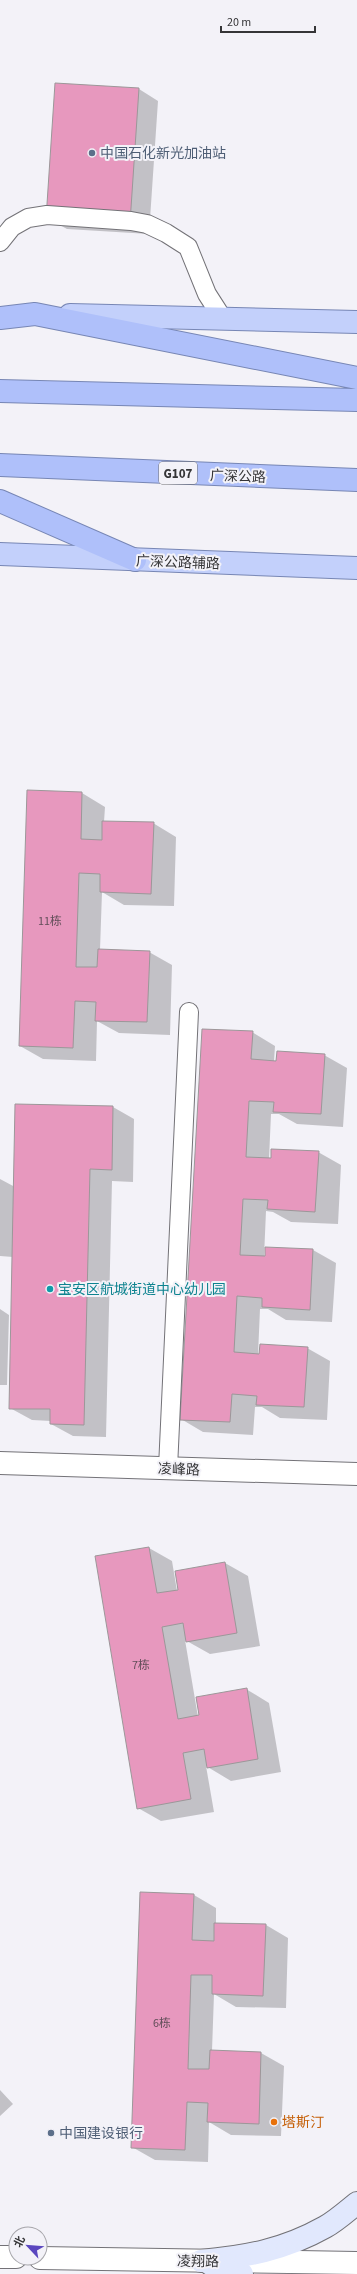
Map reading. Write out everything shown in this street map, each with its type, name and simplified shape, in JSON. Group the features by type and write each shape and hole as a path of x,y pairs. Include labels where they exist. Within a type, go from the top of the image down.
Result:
{"highway":[{"path":"0,318 35,314 357,378"},
{"path":"0,391 357,400"},
{"name":"广深公路","path":"0,465 357,480"},
{"path":"0,501 135,560"}],"main road":[{"path":"0,313 357,322"},
{"name":"广深公路辅路","path":"0,554 357,568"},
{"path":"201,2261 245,2257 287,2246 326,2227 357,2203"},
{"path":"201,2261 242,2274"}],"street":[{"name":"凌峰路","path":"0,1463 357,1474"},
{"name":"凌翔路","path":"48,2258 357,2264"}],"lane":[{"path":"0,242 12,227 28,218 46,215 131,221 147,224 166,233 188,247 207,294 224,319"},
{"path":"168,1468 189,1012"}],"building":[{"name":"中国石化新光加油站","path":"55,83 139,88 130,223 46,219"},
{"path":"27,790 82,792 81,839 102,840 102,821 154,822 151,894 100,892 100,874 79,873 76,967 97,967 98,949 150,951 147,1022 95,1021 96,1002 75,1001 73,1048 19,1046"},
{"path":"202,1029 253,1031 251,1059 276,1061 277,1051 325,1054 321,1114 273,1112 274,1102 249,1101 246,1157 271,1158 271,1149 319,1151 315,1212 267,1209 268,1200 243,1199 240,1255 265,1256 265,1247 313,1249 310,1310 262,1307 262,1298 237,1296 234,1352 259,1354 260,1344 308,1347 304,1407 256,1405 257,1396 232,1394 230,1422 180,1420"},
{"name":"宝安区航城街道中心幼儿园","path":"15,1104 113,1106 112,1170 90,1169 84,1425 50,1424 50,1409 9,1409"},
{"path":"149,1547 157,1593 178,1590 175,1571 225,1562 237,1633 186,1642 183,1623 162,1627 178,1719 199,1715 196,1697 247,1688 258,1759 207,1768 204,1749 183,1753 191,1799 137,1809 95,1556"},
{"path":"140,1892 194,1894 192,1940 214,1941 214,1923 266,1924 263,1996 212,1994 212,1975 191,1975 188,2069 209,2069 210,2050 261,2052 259,2124 207,2122 208,2103 187,2102 185,2150 131,2148"}],"place":[{"name":"中国石化新光加油站","path":"92,153"},
{"name":"宝安区航城街道中心幼儿园","path":"50,1289"},
{"name":"塔斯汀","path":"274,2122"},
{"name":"中国建设银行","path":"51,2133"}]}
